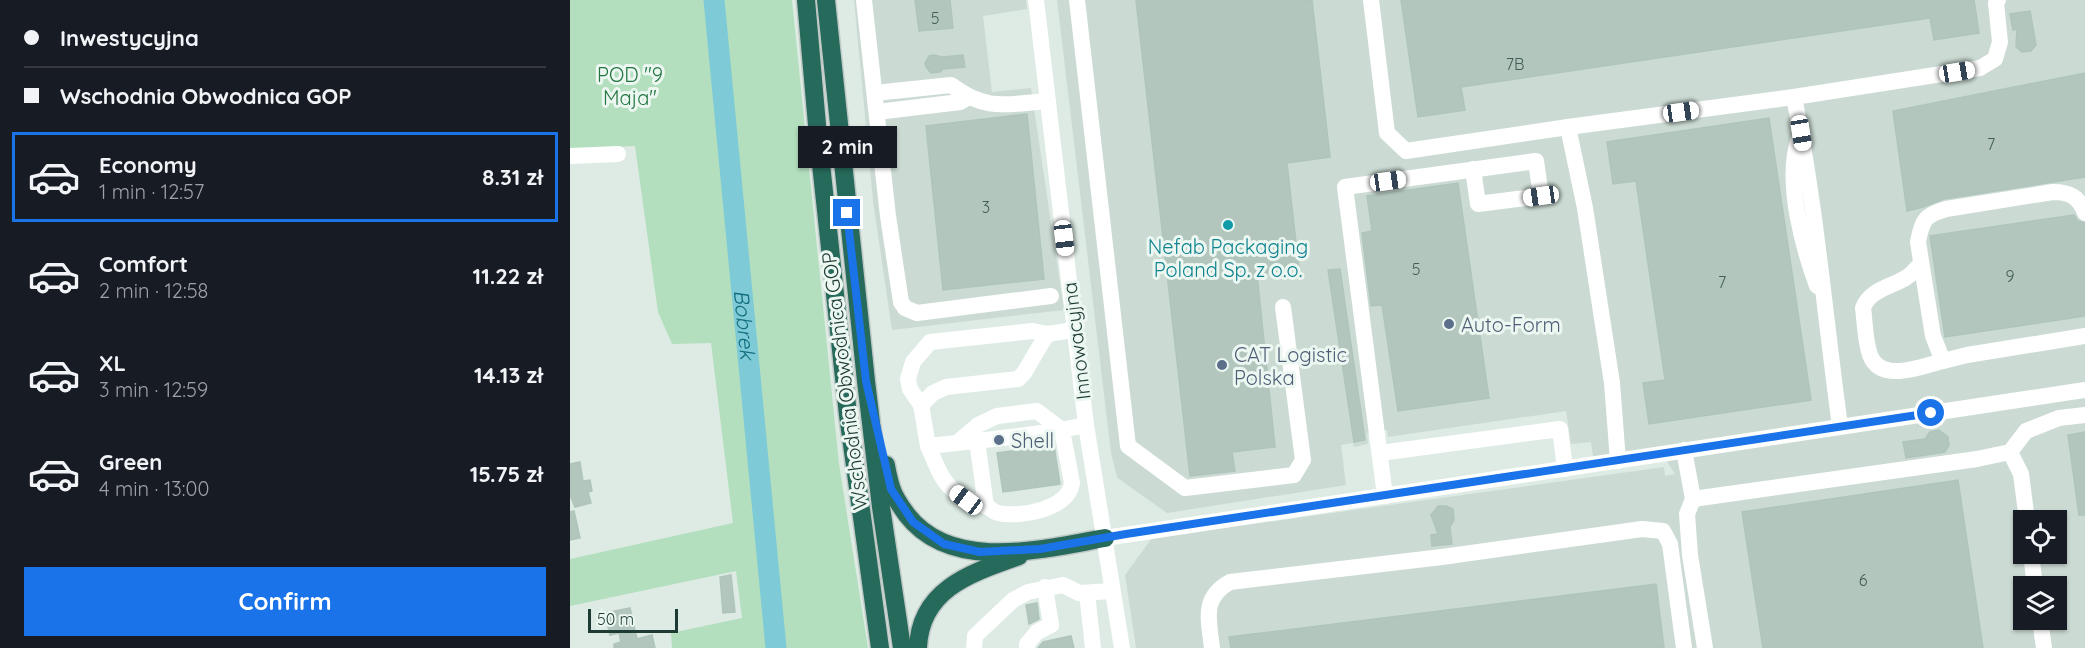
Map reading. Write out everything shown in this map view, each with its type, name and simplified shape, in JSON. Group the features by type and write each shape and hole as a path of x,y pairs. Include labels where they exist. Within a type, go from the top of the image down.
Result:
{"highway":[{"name":"Wschodnia Obwodnica GOP","path":"806,0 848,415 880,648"},
{"name":"Wschodnia Obwodnica GOP","path":"825,0 866,381 881,507 902,648"},
{"path":"866,381 891,489 913,522 944,544 980,552 1040,549 1104,538"},
{"path":"918,648 918,633 924,618 946,588 976,571 1040,549"}],"street":[{"path":"864,0 889,227 901,302 905,308 917,313 1051,296"},
{"name":"Innowacyjna","path":"1036,0 1086,425 1122,648"},
{"path":"1077,0 1128,446 1185,488 1294,475 1304,459 1283,307"},
{"path":"1371,0 1388,133 1406,151 1794,97 1980,68 1995,59 2000,42 1996,3 1998,0"},
{"path":"875,93 951,85 967,98 999,105 1047,101"},
{"path":"1794,97 1826,310 1840,426"},
{"path":"877,112 960,102 967,98"},
{"path":"1568,127 1585,208 1612,383 1617,461"},
{"path":"570,156 618,154"},
{"path":"1385,496 1345,187 1473,169"},
{"path":"1943,361 1933,336 1918,242 1921,228 1931,213 2053,192 2068,192 2080,201 2085,213"},
{"path":"1921,263 1908,277 1875,292 1865,302 1863,308 1870,354 1875,363 1887,371 1904,370 1967,355 2085,336"},
{"path":"958,442 978,425 997,416 1036,411 1062,430 1072,483 1071,491 1060,502 1049,508 1014,514 995,513 986,506 966,500 951,488 940,473 928,446 921,405 910,389 908,379 913,362 930,342 1033,331 1047,334 1074,330"},
{"path":"921,405 933,393 946,387 1018,379 1047,334"},
{"path":"1104,538 2085,390"},
{"path":"1693,499 1977,459 2010,452 2026,431 2059,418 2085,415"},
{"path":"928,446 1086,425"},
{"path":"1380,453 1560,429 1565,469"},
{"path":"977,441 986,506"},
{"path":"1684,450 1693,499 1687,514 1690,555 1705,648"},
{"path":"2010,452 2020,474 2025,510"},
{"path":"1212,648 1208,614 1210,601 1220,587 1230,582 1442,557 1642,529 1663,531 1670,544 1684,648"},
{"path":"974,648 975,636 1013,600 1028,592 1063,585 1079,593 1112,591"},
{"path":"1027,648 1026,644 1037,632 1051,625 1045,587"},
{"path":"1087,593 1094,648"},
{"path":"2041,630 2044,648"}],"shaded area":[{"path":"854,0 1026,0 1027,9 983,16 992,92 1031,88 1064,310 892,330 873,201"},
{"path":"1057,0 2085,0 2085,648 1136,648 1125,575 1152,538 1664,467 1665,476 1675,474 1666,460 1595,471 1591,442 1571,444 1566,411 1388,437 1387,430 1367,433 1368,444 1354,447 1353,443 1341,445 1346,485 1167,513 1117,477 1111,453"}],"green space":[{"name":"POD \"9 Maja\"","path":"570,0 792,0 839,464 868,648 672,648 671,633 742,618 736,571 570,606 570,559 733,523 711,343 672,344 658,312 635,146 570,149"}],"building":[{"path":"915,0 950,0 953,28 919,31"},
{"path":"1136,0 1312,0 1330,157 1287,163 1299,269 1257,274 1275,447 1232,452 1235,471 1190,476"},
{"path":"1401,0 1974,0 1979,33 1934,40 1930,18 1461,87 1465,110 1418,117"},
{"path":"2030,11 2036,45 2031,51 2022,52 2016,47 2017,29 2013,30 2010,14"},
{"path":"963,55 965,67 943,69 940,72 931,73 925,63 929,56 942,57"},
{"path":"2085,73 2085,177 1944,199 1907,211 1893,111"},
{"path":"1027,114 1044,279 943,290 926,126"},
{"path":"1769,118 1811,400 1649,424 1643,383 1665,380 1636,181 1613,184 1607,142"},
{"path":"1458,183 1489,398 1398,411 1382,305 1371,306 1362,233 1372,231 1367,196"},
{"path":"2074,215 2078,221 2085,223 2085,316 1945,337 1930,236"},
{"path":"1340,269 1365,440 1354,442 1328,270"},
{"path":"1939,430 1948,437 1949,445 1945,452 1906,458 1903,442 1925,439 1930,432"},
{"path":"2085,432 2085,515 2079,515 2068,435"},
{"path":"1054,445 1060,484 1003,492 997,453"},
{"path":"580,462 583,481 590,480 592,491 588,492 591,503 575,507 570,495 570,464"},
{"path":"1958,480 1983,648 1763,648 1742,512"},
{"path":"1438,506 1453,509 1454,520 1450,527 1452,544 1432,546 1431,535 1438,534 1431,515"},
{"path":"574,511 580,538 570,540 570,512"},
{"path":"731,575 735,612 723,613 720,577"},
{"path":"1656,584 1664,648 1231,648 1229,637"},
{"path":"1037,603 1039,619 1029,624 1026,605"},
{"path":"630,608 637,639 652,635 655,648 614,648 614,644 621,642 619,633 610,635 605,613"},
{"path":"1071,636 1074,648 1038,648 1043,642"}],"waterway":[{"name":"Bobrek","path":"714,0 776,648"}],"place":[{"name":"Nefab Packaging Poland Sp. z o.o.","path":"1228,225"},
{"name":"Auto-Form","path":"1449,324"},
{"name":"CAT Logistic Polska","path":"1222,365"},
{"name":"Shell","path":"999,440"}],"route":[{"path":"847,213 866,381 891,489 913,522 926,533 944,544 962,549 980,552 1040,549 1126,534 1931,413"}]}
